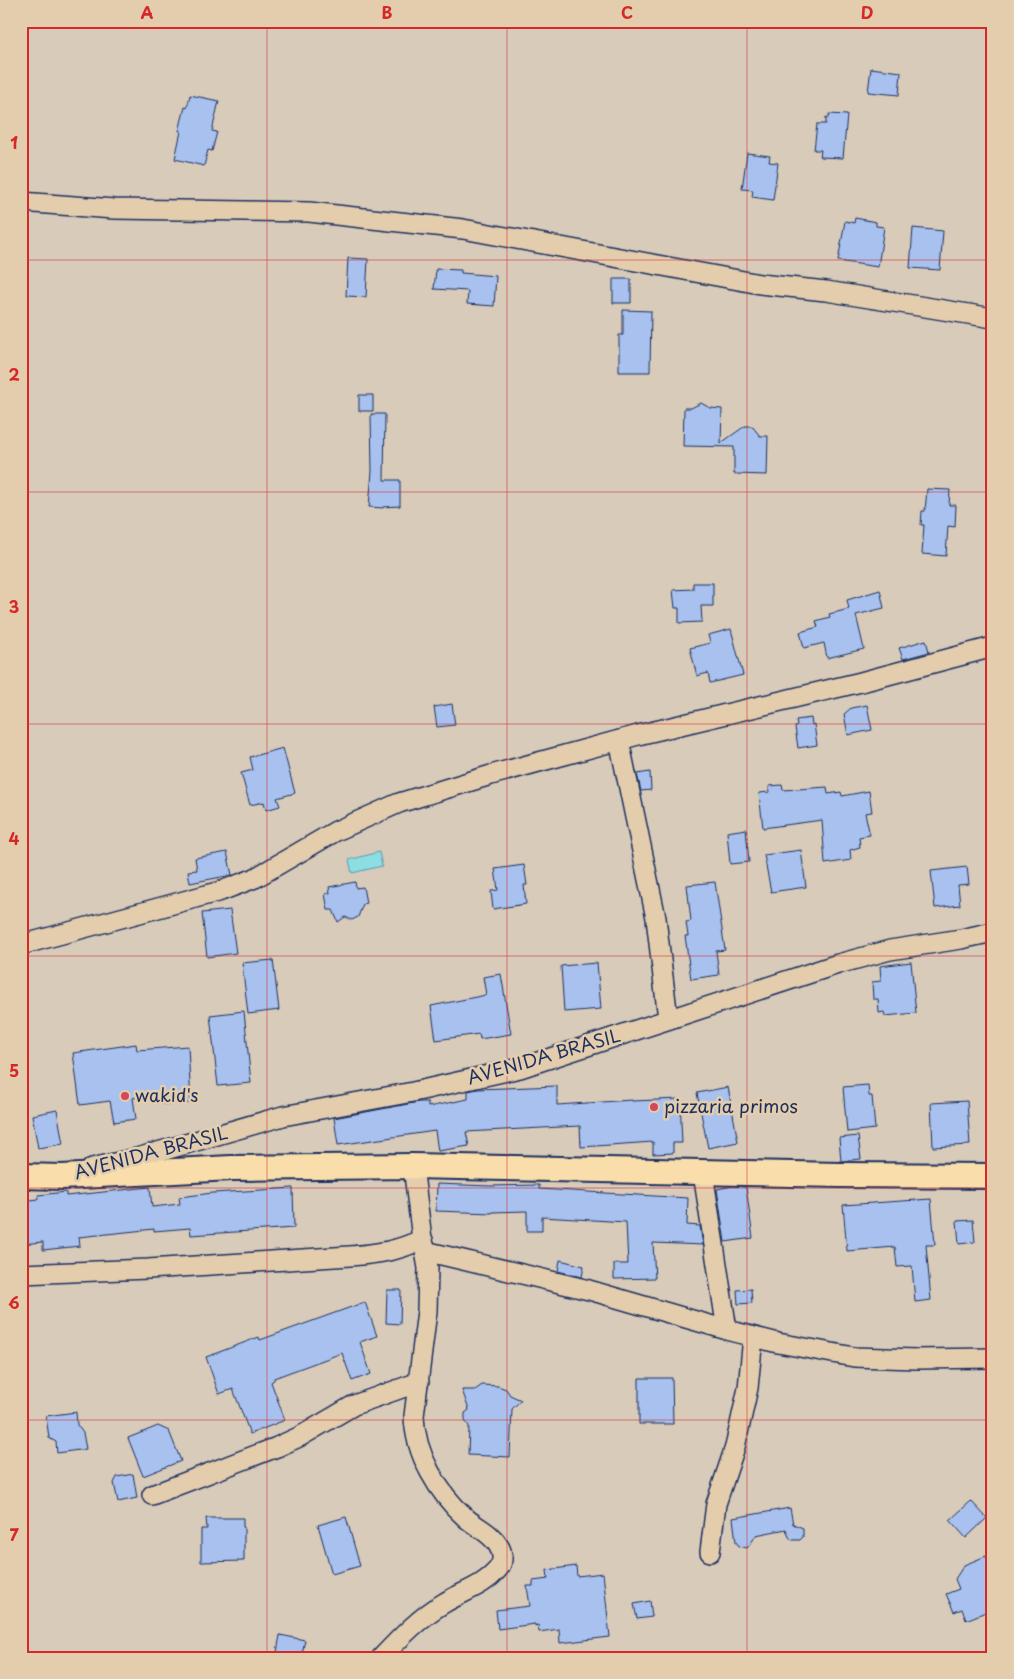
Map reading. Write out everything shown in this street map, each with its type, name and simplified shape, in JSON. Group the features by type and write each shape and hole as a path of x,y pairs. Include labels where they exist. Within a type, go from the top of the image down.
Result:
{"main road":[{"path":"21,1176 62,1177 231,1168 413,1166 703,1173 993,1176"}],"street":[{"path":"21,202 123,209 309,212 463,228 760,284 826,291 993,318"},
{"path":"21,945 220,891 255,878 336,831 398,803 619,740 993,648"},
{"path":"619,740 656,918 668,1019"},
{"name":"AVENIDA BRASIL","path":"62,1177 98,1166 137,1158 283,1116 413,1092 520,1068 838,964 890,950 993,932"},
{"path":"381,1658 422,1617 493,1574 500,1568 502,1559 502,1553 498,1544 467,1519 451,1503 434,1478 421,1451 415,1426 414,1416 420,1382 427,1311 428,1268 413,1166"},
{"path":"703,1173 727,1330"},
{"path":"21,1274 148,1269 380,1253 410,1245 424,1245 778,1344 854,1357 916,1360 993,1358"},
{"path":"710,1552 716,1504 735,1447 748,1388 753,1337"},
{"path":"152,1494 277,1447 306,1434 354,1405 420,1382"}],"water":[{"path":"379,852 382,866 352,873 349,860"}],"building":[{"path":"871,68 901,72 899,95 868,92"},
{"path":"190,95 219,101 212,131 217,132 212,151 208,150 204,166 175,159 181,131 179,131"},
{"path":"829,114 847,115 843,158 820,157 821,150 814,150 817,124 826,124 826,117 829,118"},
{"path":"747,153 770,156 769,162 778,163 773,200 752,197 753,190 742,189"},
{"path":"855,218 876,222 876,226 884,227 878,267 838,261 845,221 854,223"},
{"path":"913,228 943,231 940,270 910,268"},
{"path":"348,258 368,259 366,297 346,296"},
{"path":"436,269 461,270 461,273 496,276 494,306 467,304 468,291 434,289"},
{"path":"613,279 631,279 631,303 613,303"},
{"path":"623,310 651,311 650,372 619,372 619,335 623,335"},
{"path":"359,395 373,395 373,411 359,411"},
{"path":"701,403 710,408 722,409 721,443 745,426 752,426 760,436 768,436 767,475 734,474 734,447 683,446 684,408 691,408"},
{"path":"371,414 385,414 384,480 400,480 400,506 369,507 372,471"},
{"path":"927,489 950,490 949,505 956,505 955,527 948,526 946,556 922,554 924,525 921,525 922,511 925,511"},
{"path":"693,583 713,583 713,606 701,606 702,622 679,623 679,608 675,608 673,590 693,589"},
{"path":"880,590 884,608 856,615 864,649 827,658 824,643 804,648 800,632 818,627 816,621 830,617 829,614 849,609 847,600"},
{"path":"731,629 743,675 710,683 708,673 697,676 690,648 710,643 708,635"},
{"path":"926,640 929,652 903,659 899,648"},
{"path":"452,704 455,725 437,727 434,707"},
{"path":"867,705 872,730 848,735 844,714 851,708"},
{"path":"811,718 812,725 814,724 817,745 798,748 796,720"},
{"path":"283,748 295,793 277,798 280,806 266,810 264,802 250,805 241,773 253,770 250,757"},
{"path":"650,772 651,790 641,791 637,774"},
{"path":"782,785 783,790 827,787 828,794 841,792 842,796 869,791 872,812 865,813 870,835 859,837 860,847 850,850 851,860 825,864 822,820 763,828 759,793 770,792 769,786"},
{"path":"746,829 749,862 730,864 727,832"},
{"path":"801,850 806,887 771,892 764,855"},
{"path":"227,852 232,875 190,883 188,871 197,870 195,858"},
{"path":"524,865 527,885 524,885 526,904 493,909 491,891 498,890 495,869"},
{"path":"967,867 969,884 958,885 960,905 935,908 931,871"},
{"path":"355,882 356,888 363,887 366,903 363,904 358,917 352,920 345,917 338,922 333,910 328,910 325,894 330,893 329,887"},
{"path":"715,882 725,950 716,951 719,975 691,979 685,936 688,936 686,922 691,921 687,885"},
{"path":"230,910 236,953 207,957 202,913"},
{"path":"273,960 279,1010 248,1014 242,963"},
{"path":"911,962 916,1013 885,1016 884,1012 879,1013 878,999 873,999 872,982 881,981 880,966"},
{"path":"597,963 601,1009 564,1012 561,966"},
{"path":"501,974 511,1034 480,1039 479,1034 436,1040 431,1006 486,995 483,977"},
{"path":"244,1011 251,1083 218,1086 210,1015"},
{"path":"136,1044 137,1050 188,1046 191,1103 162,1104 161,1093 133,1098 136,1119 114,1122 110,1101 80,1105 73,1053"},
{"path":"868,1085 869,1096 872,1096 875,1129 847,1132 843,1087"},
{"path":"557,1086 557,1105 680,1099 682,1143 673,1143 673,1153 653,1154 653,1142 581,1147 580,1126 466,1132 469,1146 438,1151 435,1131 338,1145 334,1118 419,1102 428,1102 428,1107 468,1099 468,1091 478,1089"},
{"path":"728,1087 738,1142 708,1148 697,1093"},
{"path":"967,1101 970,1145 933,1147 931,1103"},
{"path":"57,1110 63,1144 38,1148 32,1115"},
{"path":"858,1136 861,1159 841,1161 839,1138"},
{"path":"437,1184 539,1185 539,1189 688,1198 687,1225 700,1226 703,1245 653,1243 655,1278 614,1279 614,1264 628,1264 626,1222 542,1217 542,1231 527,1231 527,1211 492,1213 436,1211"},
{"path":"733,1186 746,1187 753,1238 725,1242 717,1189"},
{"path":"150,1187 152,1207 180,1204 179,1197 293,1188 294,1228 191,1235 190,1228 154,1231 154,1229 79,1237 80,1246 43,1250 43,1242 21,1244 21,1201 39,1199 38,1195 66,1192 66,1196"},
{"path":"931,1199 935,1245 926,1245 931,1300 915,1302 912,1266 897,1267 895,1247 847,1251 843,1205"},
{"path":"973,1220 975,1242 959,1244 957,1221"},
{"path":"560,1260 584,1266 582,1277 558,1271"},
{"path":"751,1289 752,1303 738,1304 737,1290"},
{"path":"387,1290 401,1290 400,1324 386,1323"},
{"path":"365,1302 377,1336 360,1342 371,1374 352,1381 342,1353 274,1378 271,1382 285,1420 250,1434 233,1389 219,1394 206,1357 259,1337 260,1340"},
{"path":"639,1378 672,1378 673,1424 639,1424"},
{"path":"482,1385 498,1386 506,1389 510,1395 521,1400 512,1409 510,1457 468,1455 469,1426 465,1421 465,1413 469,1410 462,1390 475,1390"},
{"path":"76,1412 77,1425 83,1433 86,1449 57,1453 56,1442 49,1438 46,1416"},
{"path":"158,1426 169,1431 181,1461 143,1476 128,1438"},
{"path":"133,1474 137,1498 118,1502 114,1483 117,1477"},
{"path":"971,1501 987,1518 966,1538 950,1520"},
{"path":"790,1508 793,1524 803,1528 803,1537 800,1540 792,1540 786,1529 756,1535 747,1548 739,1546 736,1542 733,1518"},
{"path":"346,1517 360,1566 332,1574 318,1525"},
{"path":"206,1518 243,1518 244,1561 201,1562 201,1529 207,1529"},
{"path":"986,1556 993,1571 993,1609 966,1620 962,1609 954,1612 946,1594 959,1589 955,1579 964,1565"},
{"path":"576,1566 577,1576 603,1573 610,1637 560,1643 559,1629 539,1632 538,1625 535,1626 535,1624 498,1629 496,1610 530,1606 527,1586 533,1586 533,1581 548,1579 547,1570"},
{"path":"650,1601 652,1617 637,1619 634,1604"},
{"path":"280,1635 305,1640 301,1658 276,1658"}],"place":[{"name":"wakid's","path":"125,1096"},
{"name":"pizzaria primos","path":"654,1107"}]}
